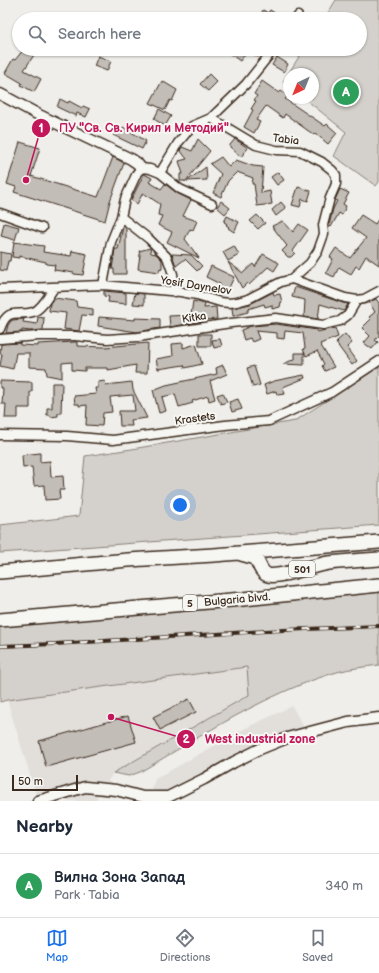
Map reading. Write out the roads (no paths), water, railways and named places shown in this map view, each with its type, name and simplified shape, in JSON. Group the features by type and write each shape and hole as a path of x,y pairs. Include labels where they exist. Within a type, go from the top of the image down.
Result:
{"highway":[{"path":"0,572 128,560 379,542"},
{"name":"501","path":"236,553 256,558 262,570 266,574 270,575 282,575 304,568 331,563 379,559"},
{"name":"Bulgaria blvd.","path":"0,620 243,599 379,585"}],"street":[{"path":"160,173 178,143 192,126 211,118 246,84 268,56"},
{"path":"0,94 131,159 142,168 160,173 180,189 212,204"},
{"name":"Tabia","path":"211,118 256,145 276,150 300,151 322,162 336,175 336,184 330,198 323,225 324,234 318,251 310,263 292,279"},
{"path":"103,285 111,242 121,217 125,199 137,173 142,168"},
{"path":"0,213 42,228"},
{"path":"121,217 149,239 167,257 174,274 175,292"},
{"path":"292,279 345,298 357,300 364,299 379,291"},
{"name":"Yosif Daynelov","path":"0,289 103,285 197,295 220,302 237,302 248,299 281,282 292,279"},
{"path":"0,329 4,318 16,313 34,312 54,288"},
{"name":"Kitka","path":"0,339 39,336 75,336 107,339 138,337 276,318 323,325 340,321 348,315 357,300"},
{"name":"Krastets","path":"0,435 67,436 113,440 225,425 269,421 332,392 379,362"},
{"path":"38,801 85,787 116,790 143,797 168,797 262,748 287,738 348,722 379,718"}],"railway":[{"path":"0,646 379,626"}],"place":[{"name":"Вилна Зона Запад","path":"346,92"},
{"name":"ПУ \"Св. Св. Кирил и Методий\"","path":"26,180"},
{"name":"West industrial zone","path":"111,717"}]}
